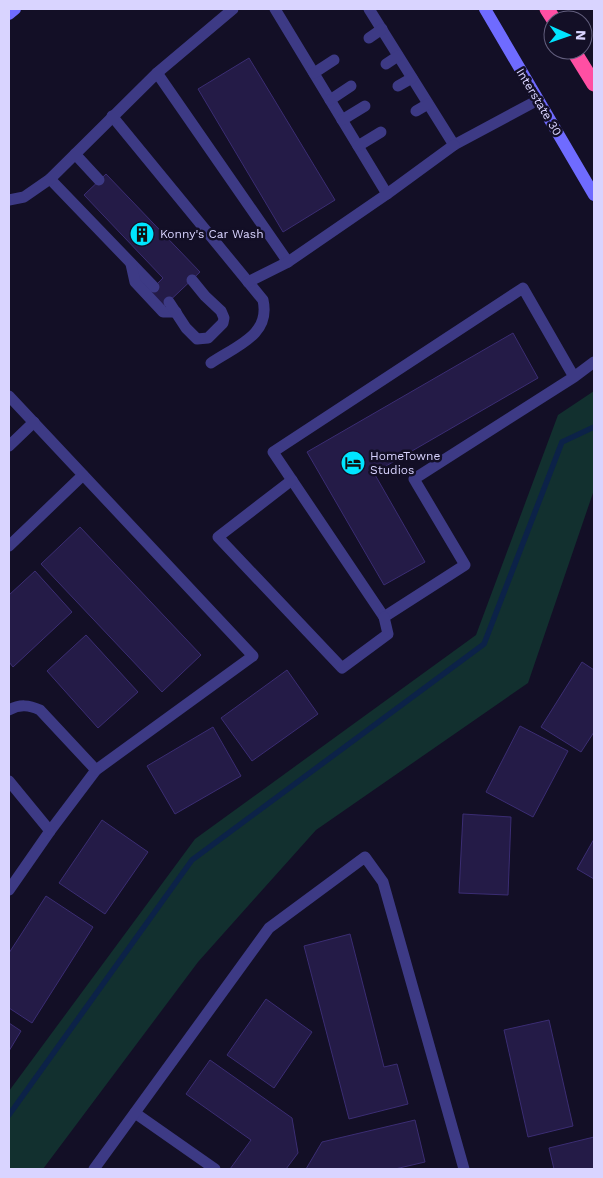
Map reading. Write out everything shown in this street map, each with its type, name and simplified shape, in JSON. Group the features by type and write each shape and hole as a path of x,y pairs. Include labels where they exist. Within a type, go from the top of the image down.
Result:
{"highway":[{"path":"579,60 594,84"}],"main road":[{"path":"9,14 15,9"},
{"name":"Interstate 30","path":"484,9 594,195"}],"lane":[{"path":"9,200 24,196 50,179 112,116 158,73 233,9"},
{"path":"275,9 387,194"},
{"path":"369,9 454,145"},
{"path":"369,38 382,29"},
{"path":"386,64 398,56"},
{"path":"314,73 334,60"},
{"path":"158,73 288,262"},
{"path":"398,86 412,78"},
{"path":"330,100 351,86"},
{"path":"248,282 288,262 454,145 538,100"},
{"path":"416,111 428,104"},
{"path":"342,120 365,106"},
{"path":"112,116 263,300 265,310 257,333 216,359 208,338"},
{"path":"358,146 381,132"},
{"path":"75,154 100,180"},
{"path":"50,179 154,287"},
{"path":"131,264 135,282 163,312 176,312"},
{"path":"169,302 186,328 197,339 208,338 223,323 224,318 192,280"},
{"path":"292,480 218,537 342,668 388,634 384,617 274,452 522,288 574,376"},
{"path":"384,617 465,565 414,479 594,362"},
{"path":"9,396 253,656 96,770 88,778 9,890"},
{"path":"9,446 34,422"},
{"path":"9,546 83,475"},
{"path":"9,710 20,705 31,706 40,710 96,770"},
{"path":"9,781 50,831"},
{"path":"94,1169 269,928 365,857 383,882 464,1169"},
{"path":"135,1113 215,1169"}],"green space":[{"path":"594,391 594,490 528,683 316,830 198,962 43,1169 9,1169 9,1091 195,839 476,635 558,415"}],"building":[{"path":"249,58 335,200 283,232 198,89"},
{"name":"Konny's Car Wash","path":"106,174 200,272 162,308 148,293 163,278 84,195"},
{"name":"HomeTowne Studios","path":"513,333 538,378 374,473 425,562 384,585 307,452"},
{"path":"80,527 201,655 162,692 41,564"},
{"path":"35,571 72,612 13,667 9,662 9,595"},
{"path":"86,635 138,692 98,728 47,671"},
{"path":"582,662 594,670 594,732 581,752 541,727"},
{"path":"287,670 318,714 252,761 221,718"},
{"path":"520,726 568,751 533,817 486,792"},
{"path":"213,727 241,776 175,814 147,766"},
{"path":"463,814 511,817 508,895 459,893"},
{"path":"102,820 148,852 105,914 59,883"},
{"path":"594,839 594,879 577,869"},
{"path":"46,896 93,927 32,1023 9,1008 9,953"},
{"path":"350,934 384,1067 397,1064 408,1104 349,1119 304,946"},
{"path":"266,999 312,1032 274,1088 227,1055"},
{"path":"549,1020 573,1126 528,1137 504,1030"},
{"path":"9,1023 21,1031 9,1051"},
{"path":"210,1060 292,1118 298,1153 286,1169 230,1169 251,1140 186,1094"},
{"path":"415,1120 425,1162 395,1169 306,1169 322,1142"},
{"path":"594,1137 594,1169 554,1169 549,1148"}],"waterway":[{"path":"9,1115 192,860 484,644 562,442 594,427"}],"place":[{"name":"Konny's Car Wash","path":"142,234"},
{"name":"HomeTowne Studios","path":"353,463"}]}
